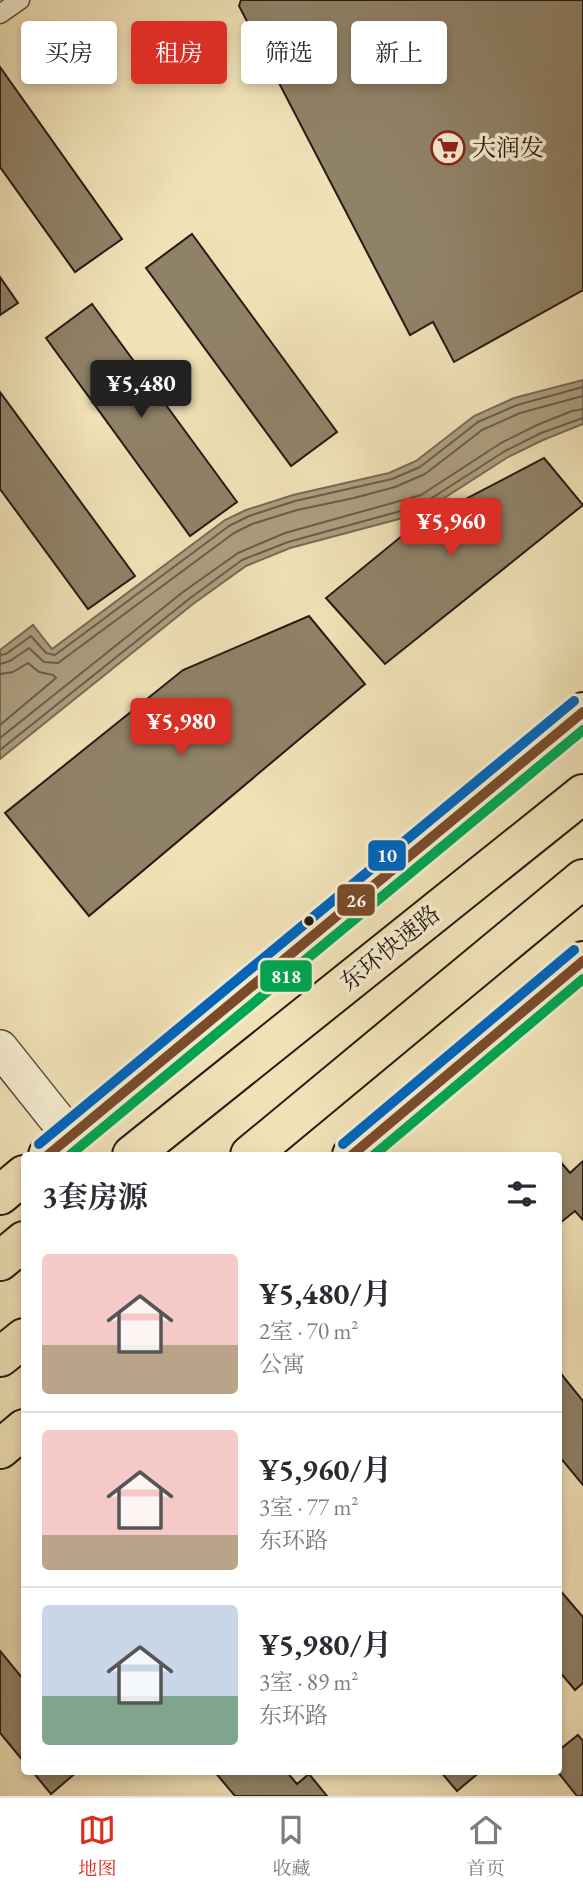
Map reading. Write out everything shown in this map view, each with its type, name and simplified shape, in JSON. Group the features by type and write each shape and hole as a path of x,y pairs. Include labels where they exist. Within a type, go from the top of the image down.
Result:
{"main road":[{"path":"59,1146 583,712"},
{"name":"东环快速路","path":"136,1152 583,794"},
{"path":"254,1152 583,880"},
{"path":"356,1152 583,961"},
{"path":"0,1195 21,1178"},
{"path":"0,1261 21,1244"},
{"path":"0,1357 21,1340"},
{"path":"0,1449 21,1432"}],"street":[{"path":"0,1048 59,1146"}],"lane":[{"path":"0,14 20,0"}],"water":[{"path":"583,380 583,424 508,457 427,509 290,548 246,566 193,604 0,759 0,650 33,625 52,649 225,520 246,510 293,495 389,473 416,461 474,416 514,398"}],"building":[{"name":"大润发","path":"241,0 583,0 583,290 454,362 433,322 410,335 280,84 337,84 337,21 247,21 239,6"},
{"path":"0,67 122,239 75,272 0,167"},
{"path":"192,234 337,432 291,466 146,268"},
{"path":"0,277 18,303 0,315"},
{"path":"92,304 237,502 190,536 46,338"},
{"path":"0,392 135,576 88,609 0,489"},
{"path":"544,458 583,505 385,664 326,598 414,526"},
{"path":"309,616 365,684 89,916 5,813 183,670"},
{"path":"583,1161 583,1220 575,1211 562,1221 562,1164 570,1173"},
{"path":"562,1375 583,1401 583,1485 562,1460"},
{"path":"562,1593 583,1617 583,1683 575,1690 562,1675"},
{"path":"0,1651 21,1676 21,1758 0,1733"},
{"path":"578,1735 583,1741 581,1796 577,1796 560,1775 562,1748"},
{"path":"35,1775 73,1775 51,1794"},
{"path":"217,1775 289,1775 297,1784 310,1775 327,1796 235,1796"},
{"path":"443,1775 476,1775 457,1791"}],"transit line":[{"name":"10","path":"39,1144 574,701"},
{"name":"26","path":"52,1152 583,712"},
{"name":"818","path":"74,1152 583,730"},
{"name":"10","path":"343,1144 574,950"},
{"name":"26","path":"356,1152 583,961"},
{"name":"818","path":"378,1152 583,979"}],"place":[{"name":"大润发","path":"448,148"}]}
